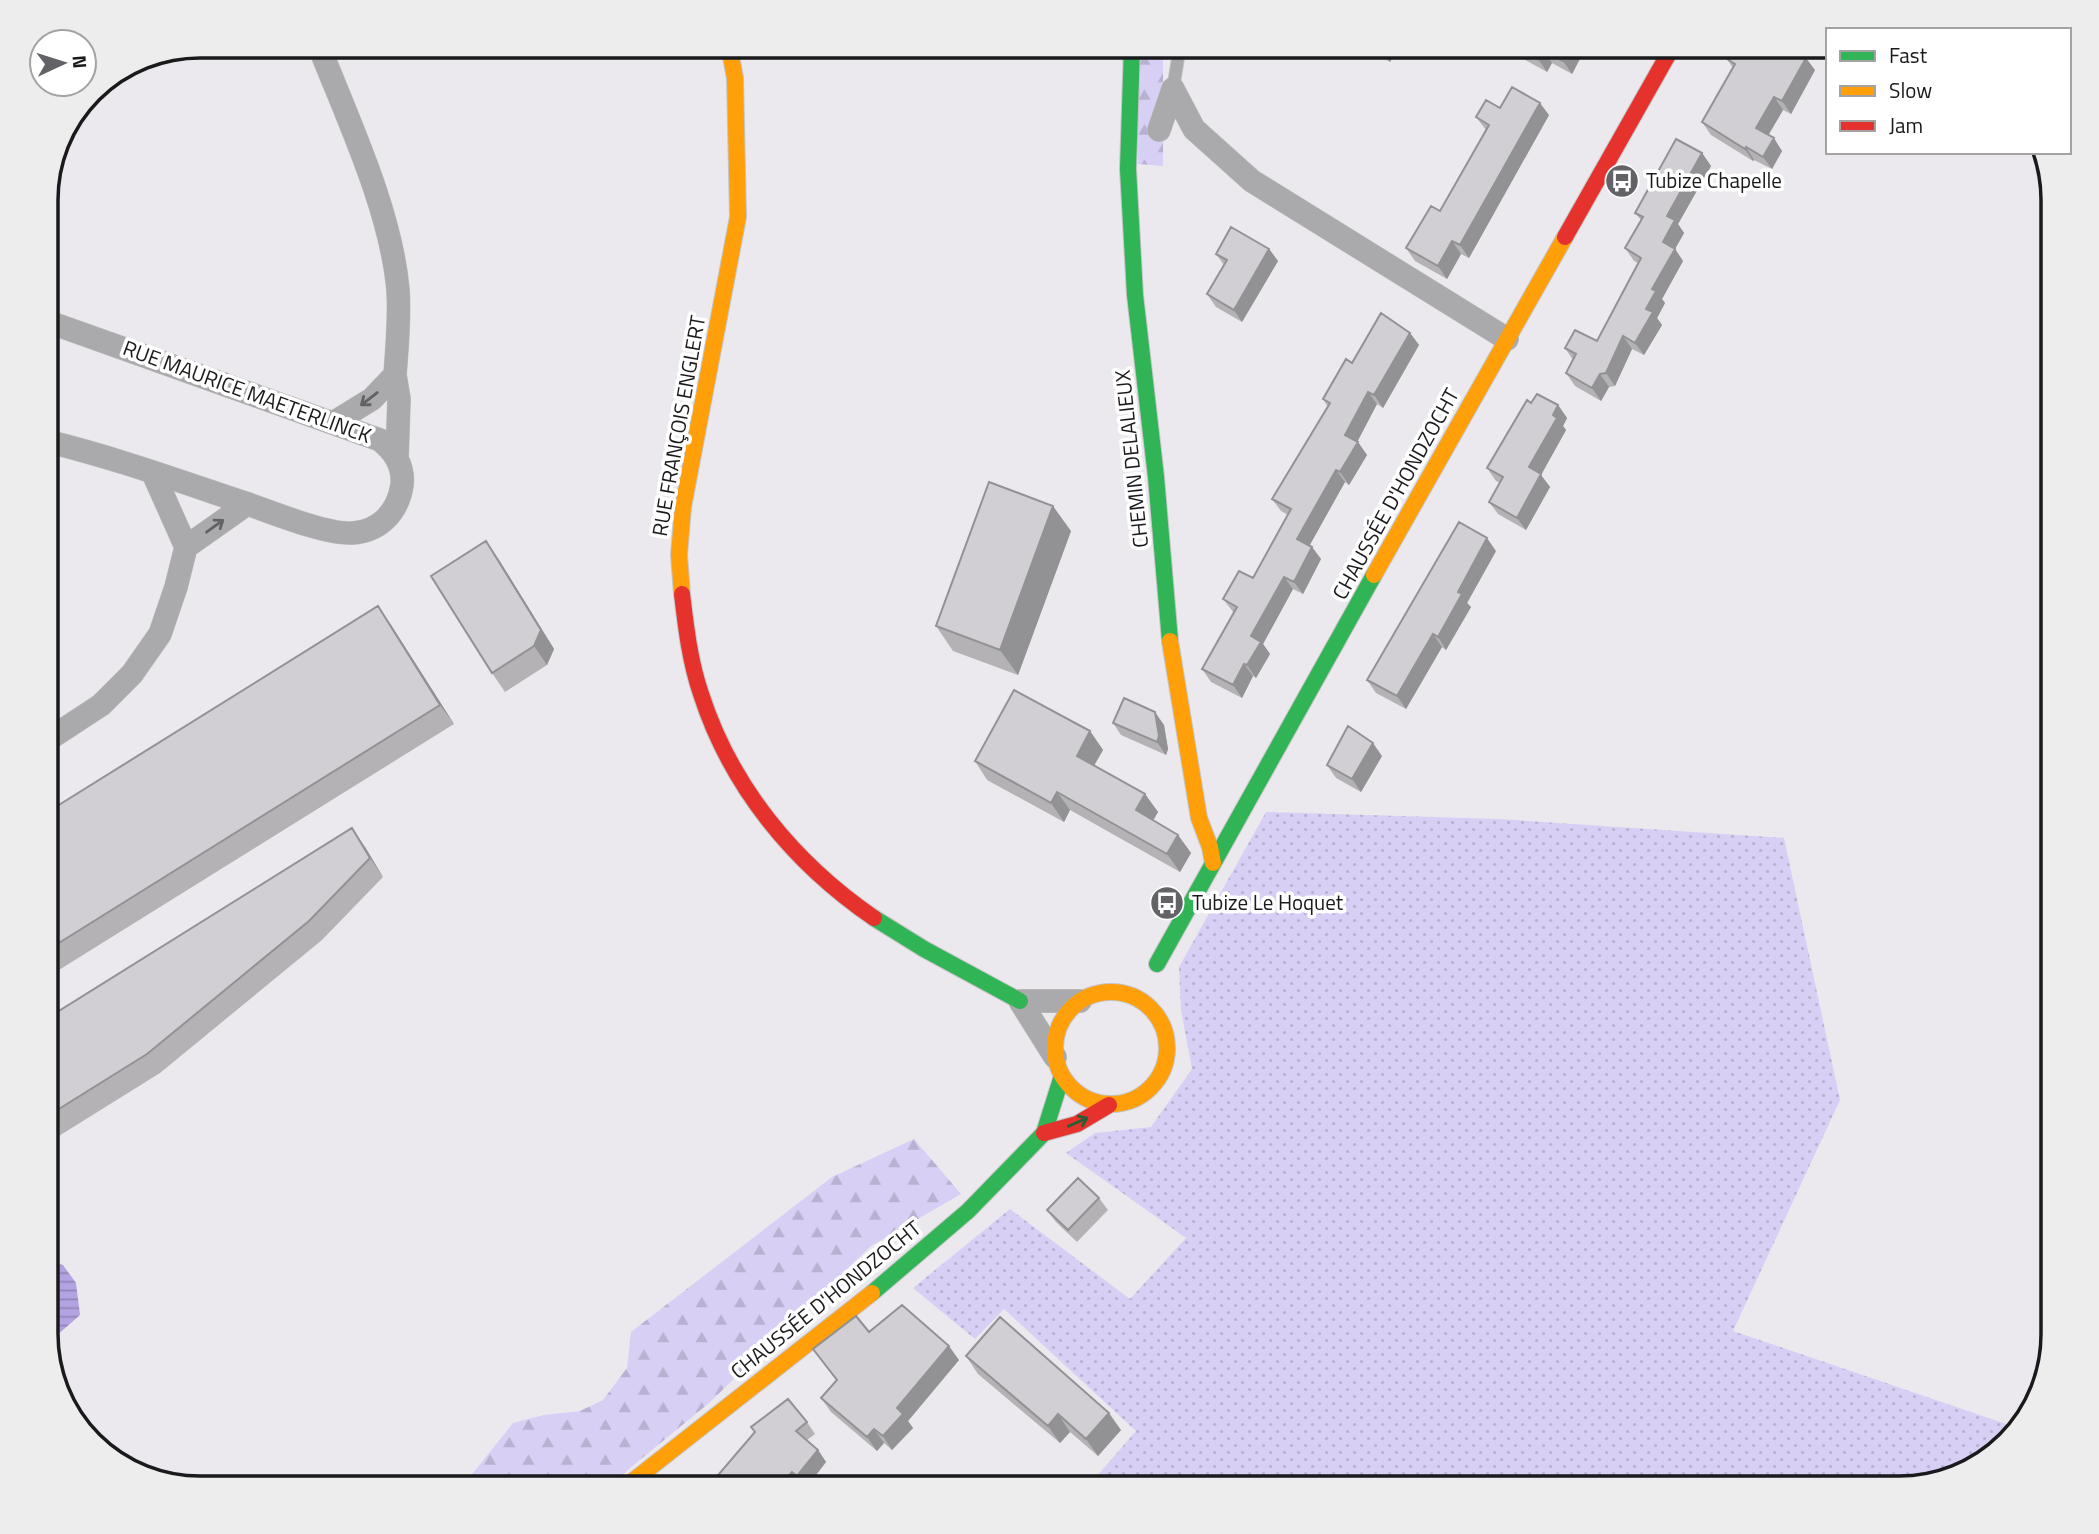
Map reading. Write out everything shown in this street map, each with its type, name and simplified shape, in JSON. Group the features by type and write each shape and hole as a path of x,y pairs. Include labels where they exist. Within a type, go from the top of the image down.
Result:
{"main road":[{"name":"RUE FRANÇOIS ENGLERT","path":"731,58 735,78 737,217 683,507 679,554 681,589 703,700 724,749 745,788 791,848 832,887 867,913 1020,1001"},
{"name":"CHEMIN DELALIEUX","path":"1132,58 1128,169 1135,295 1156,477 1170,639 1199,818 1213,863"},
{"name":"CHAUSSÉE D'HONDZOCHT","path":"1108,992 1135,973 1158,970 1213,863 1666,58"},
{"path":"1160,1000 1168,1050 1164,1068 1156,1083 1143,1096 1127,1103 1109,1105 1091,1102 1076,1093 1058,1066 1054,1046 1058,1027 1068,1010 1080,1001 1108,992 1123,993 1141,1000 1156,1013 1162,1024"},
{"path":"1058,1066 1044,1133 1077,1124 1109,1105"},
{"name":"CHAUSSÉE D'HONDZOCHT","path":"640,1476 887,1281 968,1211 1044,1133"}],"street":[{"path":"58,444 90,451 308,524 349,533 363,532 384,522 395,508 402,483 397,458 399,399 395,376 398,289 384,217 324,58"},
{"path":"1159,130 1173,89"},
{"path":"1173,89 1194,129 1252,181 1507,339"},
{"name":"RUE MAURICE MAETERLINCK","path":"58,325 380,440 397,458"},
{"path":"333,423 372,399 395,376"},
{"path":"58,733 102,705 132,674 160,634 186,547 153,472"},
{"path":"186,547 247,504"},
{"path":"1020,1001 1080,1001"},
{"path":"1020,1001 1058,1066"}],"lane":[{"path":"1173,89 1178,58"}],"green space":[{"path":"1138,58 1163,58 1163,166 1138,164"},
{"path":"1266,812 1498,819 1784,838 1840,1100 1733,1331 2009,1425 1986,1447 1962,1462 1918,1475 1097,1476 1136,1431 1004,1309 975,1339 913,1288 1010,1209 1130,1299 1186,1238 1066,1153 1095,1133 1151,1127 1192,1069 1181,1010 1179,967"},
{"path":"914,1139 961,1194 871,1246 709,1403 621,1476 471,1476 513,1423 544,1415 580,1411 603,1400 627,1368 631,1332 832,1177"}],"shaded area":[{"path":"58,1264 63,1265 76,1283 80,1315 58,1334"}],"building":[{"path":"1806,58 1782,101 1774,97 1756,128 1774,138 1763,157 1702,122 1735,64 1727,59"},
{"path":"1512,87 1540,103 1460,245 1452,241 1438,266 1406,248 1431,206 1440,211 1489,125 1476,117 1486,100 1500,108"},
{"path":"1676,139 1702,153 1667,216 1675,220 1663,242 1675,249 1652,289 1656,291 1646,309 1653,312 1635,343 1623,336 1606,373 1600,374 1592,388 1566,373 1576,354 1565,348 1575,330 1597,341 1641,258 1625,248 1643,217 1635,213"},
{"path":"1231,227 1269,249 1234,310 1207,294 1227,260 1216,254"},
{"path":"1381,313 1410,333 1374,395 1368,392 1345,435 1358,442 1340,472 1336,470 1297,539 1312,547 1294,582 1284,577 1251,636 1261,642 1247,665 1244,664 1233,685 1202,669 1237,607 1223,599 1239,571 1253,578 1291,509 1272,499 1330,403 1323,399 1346,359 1352,363"},
{"path":"1537,394 1558,405 1553,415 1557,418 1529,467 1541,474 1517,518 1489,502 1503,477 1487,468 1527,400 1531,403"},
{"path":"989,482 1053,506 1000,650 936,626"},
{"path":"1459,522 1487,538 1458,592 1462,594 1438,637 1433,634 1397,696 1367,680"},
{"path":"486,541 541,630 534,646 492,673 431,576"},
{"path":"378,606 440,705 58,944 58,806"},
{"path":"1014,690 1090,731 1077,756 1145,794 1136,810 1178,835 1167,854 1057,792 1051,803 975,761"},
{"path":"1124,698 1155,712 1159,736 1157,742 1113,723"},
{"path":"1348,726 1373,743 1352,779 1327,765"},
{"path":"352,828 370,858 309,921 147,1054 58,1110 58,1012"},
{"path":"1078,1178 1099,1198 1068,1230 1047,1210"},
{"path":"902,1305 949,1346 897,1408 903,1414 883,1436 874,1429 867,1437 821,1398 837,1380 813,1349 856,1316 869,1332"},
{"path":"1000,1317 1109,1413 1086,1439 1058,1414 1048,1426 966,1356"},
{"path":"788,1399 807,1422 796,1431 818,1450 797,1476 792,1472 788,1476 717,1476 755,1432 751,1427"}],"traffic: fast":[{"path":"1132,58 1128,169 1135,295 1156,477 1170,641"},
{"path":"1157,964 1374,575"},
{"path":"874,918 924,949 1020,1001"},
{"path":"872,1293 968,1211 1044,1133 1062,1076"}],"traffic: slow":[{"path":"682,594 679,555 683,507 738,217 735,78 731,58"},
{"path":"1374,575 1565,237"},
{"path":"1170,641 1199,818 1213,863"},
{"path":"1111,992 1133,996 1151,1008 1163,1026 1167,1048 1163,1070 1151,1088 1133,1100 1111,1104 1089,1100 1071,1088 1059,1070 1055,1048 1059,1026 1071,1008 1089,996 1111,992"},
{"path":"639,1476 872,1293"}],"traffic: jam":[{"path":"1565,237 1666,58"},
{"path":"682,594 697,682 729,760 748,791 792,847 817,873 874,918"},
{"path":"1044,1133 1077,1124 1109,1105"}],"place":[{"name":"Tubize Chapelle","path":"1622,181"},
{"name":"Tubize Le Hoquet","path":"1167,903"}]}
